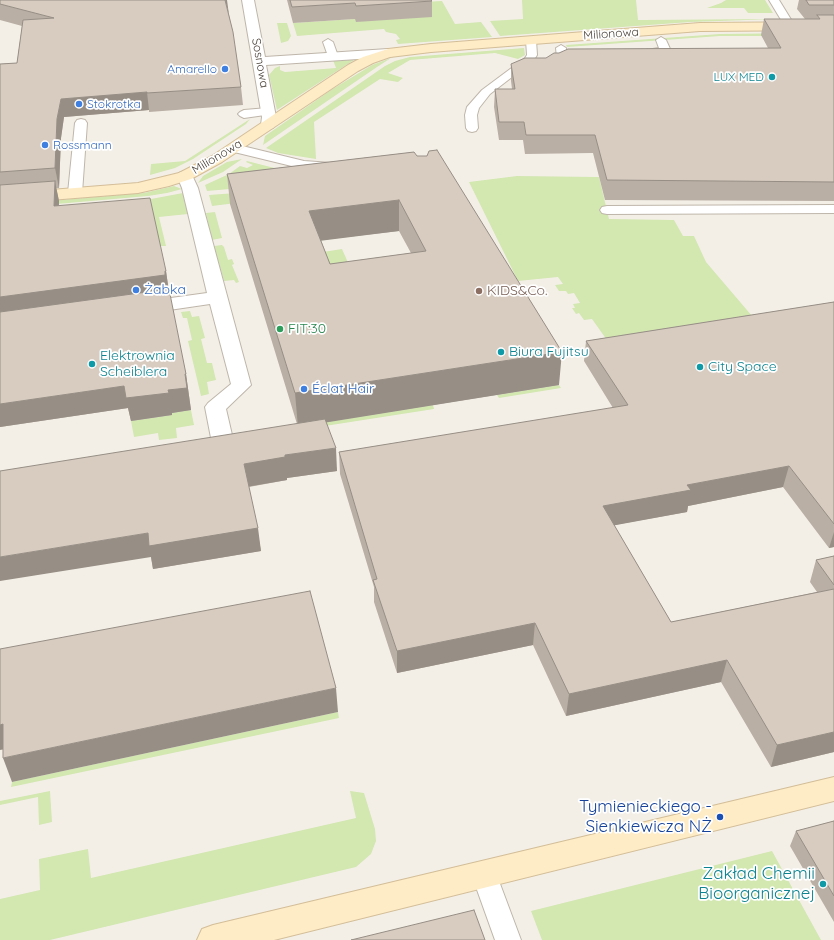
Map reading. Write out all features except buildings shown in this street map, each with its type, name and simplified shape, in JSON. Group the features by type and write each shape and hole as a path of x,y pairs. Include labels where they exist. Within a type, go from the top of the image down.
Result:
{"street":[{"name":"Sosnowa","path":"248,0 260,61 268,118"},
{"name":"Milionowa","path":"260,61 388,53 418,49 707,27 834,26"},
{"name":"Milionowa","path":"0,199 138,188 163,183 185,176 202,168 234,148 268,118 353,68 372,58 388,53"},
{"path":"184,452 199,452 224,448 215,408 241,385 190,188 185,176"},
{"path":"125,310 217,297"},
{"path":"213,940 834,789"}],"lane":[{"path":"774,0 790,26"},
{"path":"472,128 471,115 473,107 479,99 529,60 532,55 531,40"},
{"path":"631,54 664,52 665,50 661,40"},
{"path":"328,42 333,56"},
{"path":"529,60 546,59 564,55"},
{"path":"244,114 268,118"},
{"path":"75,193 81,123"},
{"path":"234,148 304,165 341,167"},
{"path":"607,210 834,209"},
{"path":"484,873 508,940"}],"green space":[{"path":"522,0 636,0 638,20 776,19 690,22 500,36 490,21 523,19"},
{"path":"726,0 765,0 773,13 748,13 744,8 707,8"},
{"path":"442,1 455,24 481,22 492,37 398,44 396,40 400,39 396,34 386,32 384,29 297,36 293,23 355,19 357,22 423,2"},
{"path":"277,23 287,23 291,36 288,41 281,43"},
{"path":"802,33 811,36 720,36 567,47 566,45 720,34"},
{"path":"524,48 525,55 518,59 495,53 410,60 388,73 403,78 398,82 380,79 314,122 316,159 278,153 266,148 385,66 395,61 410,57"},
{"path":"357,58 277,110 269,75 275,68 280,66 280,70 285,72 336,68 333,60"},
{"path":"391,58 263,145 265,136 331,90 372,65"},
{"path":"250,119 246,124 193,159 175,168 150,175 151,164 185,161"},
{"path":"242,159 223,172 198,183 203,176 227,162"},
{"path":"246,162 294,173 298,183 207,191 205,185 229,174 240,166 247,168 253,165"},
{"path":"517,176 599,177 609,219 674,220 683,236 694,236 706,262 764,330 609,343 592,319 584,320 579,313 576,314 572,308 575,308 573,304 580,303 574,293 568,294 566,291 559,291 555,285 563,284 558,277 518,281 469,182"},
{"path":"174,186 182,189 148,196 0,209 0,205 144,193"},
{"path":"289,189 293,196 212,206 209,195"},
{"path":"183,193 188,214 159,217 166,246 159,246 0,212 151,199"},
{"path":"215,212 222,238 212,240 206,213"},
{"path":"222,245 228,260 232,259 234,264 232,265 239,282 236,283 234,280 224,281 214,246"},
{"path":"342,249 350,267 330,270 323,252"},
{"path":"190,311 192,317 199,316 205,338 201,339 207,363 212,363 216,380 207,382 209,394 201,396 188,341 192,340 187,318 183,318 181,312"},
{"path":"559,385 561,388 499,398 497,395"},
{"path":"433,405 434,409 248,438 246,435"},
{"path":"191,410 194,425 176,428 177,438 159,440 158,433 134,437 131,421 172,415 172,413"},
{"path":"338,712 339,718 11,787 12,782"},
{"path":"50,791 52,822 39,825 38,797 0,805 0,801"},
{"path":"350,791 364,793 375,829 376,841 371,854 356,867 50,940 0,940 0,899 40,890 39,859 88,849 91,878 356,818"},
{"path":"772,851 821,940 542,940 531,911"}],"place":[{"name":"Amarello","path":"225,69"},
{"name":"LUX MED","path":"772,77"},
{"name":"Stokrotka","path":"79,104"},
{"name":"Rossmann","path":"45,145"},
{"name":"Żabka","path":"136,290"},
{"name":"KIDS&Co.","path":"479,291"},
{"name":"FIT:30","path":"280,329"},
{"name":"Biura Fujitsu","path":"501,352"},
{"name":"Elektrownia Scheiblera","path":"92,364"},
{"name":"City Space","path":"700,367"},
{"name":"Éclat Hair","path":"304,389"},
{"name":"Tymienieckiego - Sienkiewicza NŻ","path":"720,817"},
{"name":"Zakład Chemii Bioorganicznej","path":"823,884"}]}
